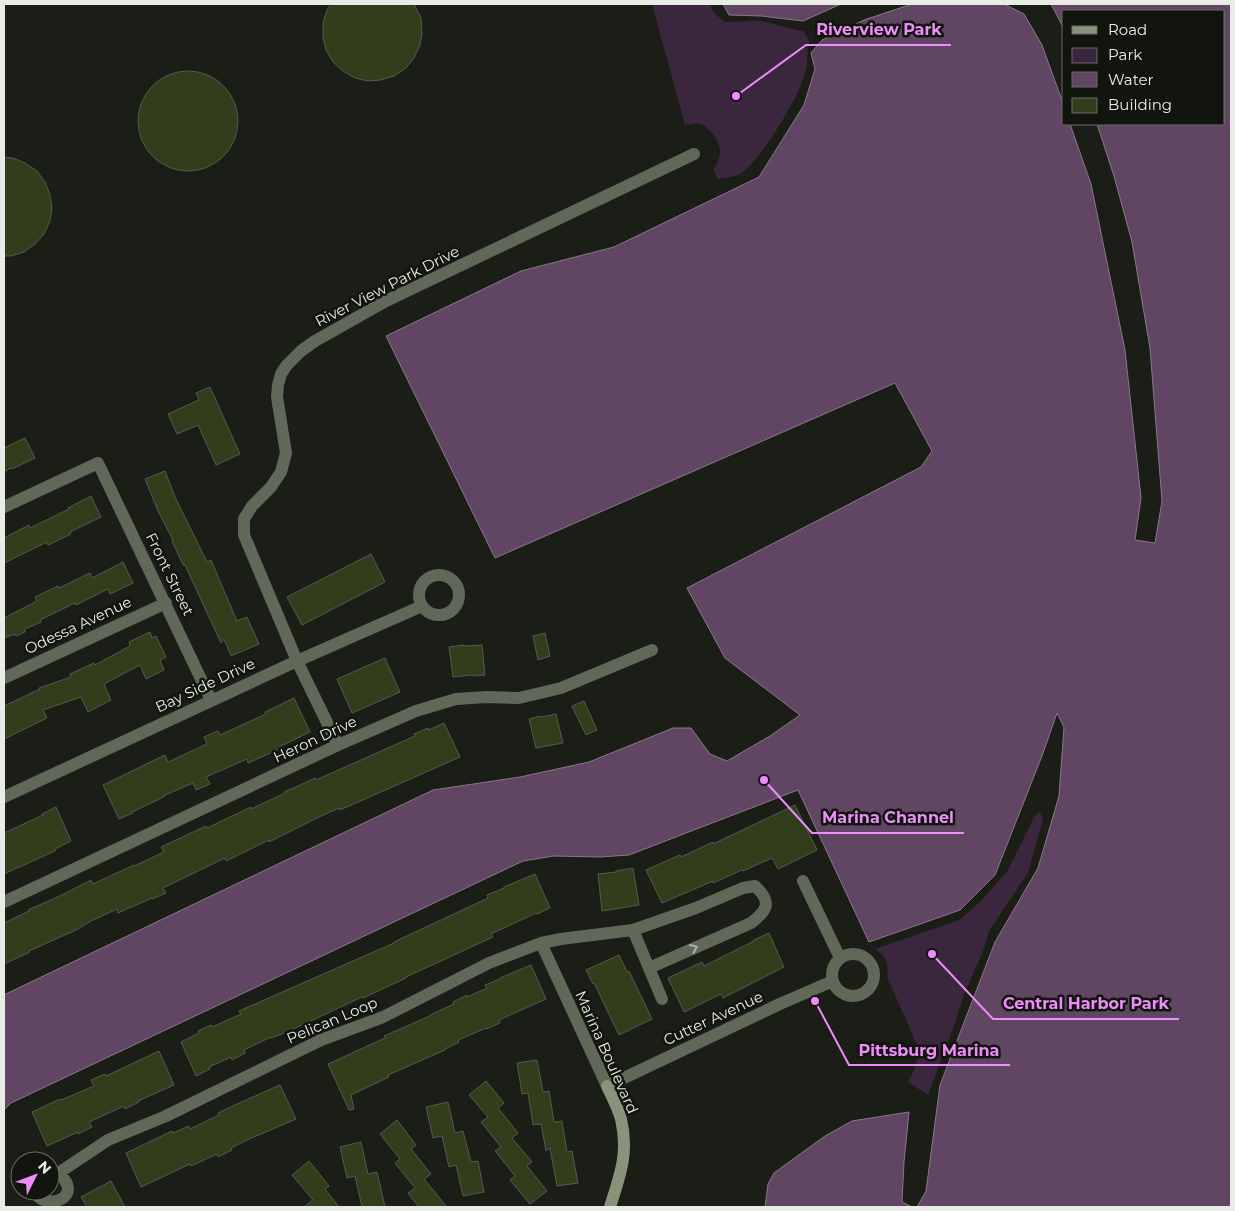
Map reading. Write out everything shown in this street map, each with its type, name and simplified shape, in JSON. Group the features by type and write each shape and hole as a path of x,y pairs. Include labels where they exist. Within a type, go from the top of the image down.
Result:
{"street":[{"name":"River View Park Drive","path":"338,745 297,661 244,535 244,519 252,506 271,487 281,472 286,453 276,397 281,374 301,351 315,341 386,301 694,154"},
{"name":"Front Street","path":"4,507 98,463 212,700"},
{"name":"Odessa Avenue","path":"4,678 166,603"},
{"name":"Bay Side Drive","path":"4,797 297,661 422,606"},
{"name":"Heron Drive","path":"4,902 338,745 416,711 456,700 487,697 519,698 561,688 652,650"},
{"path":"803,882 840,958"},
{"name":"Pelican Loop","path":"60,1169 108,1140 166,1116 321,1040 383,1017 489,963 541,943 633,930 696,908 743,888 755,886 766,899 766,907 761,916 751,923 649,968"},
{"path":"633,930 662,999"},
{"name":"Marina Boulevard","path":"541,943 620,1117 624,1147 622,1170 610,1207"},
{"path":"852,954 865,958 873,968 873,981 866,991 859,995 843,994 832,981 834,966 840,958 846,955 852,954"},
{"name":"Cutter Avenue","path":"607,1086 832,981"},
{"path":"51,1206 60,1202 68,1191 65,1181 60,1176"}],"green space":[{"path":"652,4 710,4 714,13 725,22 761,21 804,31 809,41 807,66 799,89 767,145 748,168 740,174 718,179 713,170 720,155 717,141 710,131 702,125 685,125"},
{"path":"1040,811 1043,820 1028,873 989,931 928,1095 908,1082 915,1068 919,1052 887,977 888,968 886,961 882,954 875,949 959,920 980,902 1008,870 1034,817"}],"water":[{"path":"723,4 841,4 803,21 761,16 729,15"},
{"path":"912,4 1004,4 1024,14 1042,45 1062,100 1062,125 1070,125 1091,184 1125,350 1141,498 1135,540 1155,543 1162,501 1150,348 1132,242 1097,125 1225,125 1225,10 1062,10 1062,25 1051,4 1231,4 1231,1207 917,1207 926,1191 940,1085 995,942 1038,868 1059,796 1064,727 1057,713 995,875 960,910 869,942 798,790 629,855 600,857 554,856 523,861 11,1103 4,1110 4,995 12,991 433,790 520,777 589,762 673,728 691,728 710,754 727,761 770,736 800,715 725,658 687,588 921,467 932,451 895,383 495,558 386,336 521,271 614,247 759,177 804,105 815,69 811,53 822,40 864,20"},
{"path":"909,1112 902,1202 912,1207 765,1207 768,1184 774,1173 825,1136 852,1121"}],"building":[{"path":"331,4 414,4 421,18 422,32 420,45 414,58 406,68 394,76 381,80 368,81 355,78 343,71 333,62 326,50 323,37 323,23"},
{"path":"188,71 207,75 223,86 234,102 238,121 234,140 223,156 207,167 188,171 169,167 153,156 142,140 138,121 142,102 153,86 169,75"},
{"path":"4,157 13,158 25,163 37,171 45,182 52,208 50,221 44,234 24,252 11,256 4,256"},
{"path":"210,387 240,454 216,465 198,425 177,434 168,414 199,400 196,393"},
{"path":"25,438 35,458 4,472 4,448"},
{"path":"165,471 175,497 207,562 211,560 237,621 247,617 259,644 231,656 224,639 221,643 185,565 183,565 145,479"},
{"path":"91,496 101,517 48,545 47,542 4,563 4,538 29,525 30,528"},
{"path":"371,554 385,582 302,625 287,597"},
{"path":"123,562 133,583 110,594 108,589 76,605 75,603 40,620 41,622 25,629 25,632 4,638 4,618 37,601 35,597 90,573 92,578"},
{"path":"150,632 152,638 156,636 166,657 160,660 164,670 146,679 140,665 104,684 111,700 88,712 81,697 43,710 47,718 4,739 4,706 39,688 71,677 70,674 94,663 95,665 130,646 129,642"},
{"path":"545,633 550,656 538,660 533,636"},
{"path":"482,645 485,675 453,677 449,647"},
{"path":"385,658 400,692 352,713 337,679"},
{"path":"294,698 310,732 279,747 280,749 248,763 247,759 206,777 210,784 196,790 193,783 119,819 103,785 165,755 168,762 207,744 204,737 218,731 220,735 266,714 265,712"},
{"path":"584,701 597,730 586,735 572,706"},
{"path":"556,714 563,743 536,748 529,719"},
{"path":"444,723 460,757 340,810 339,808 226,861 225,858 163,888 166,893 118,913 117,909 4,964 4,923 91,880 93,884 164,852 161,847 206,826 207,828 251,807 251,809 315,778 316,780 415,736 414,734"},
{"path":"795,805 817,850 778,869 772,858 662,903 646,870 680,855 681,857 713,842 713,844"},
{"path":"56,807 71,841 55,849 55,851 4,874 4,833"},
{"path":"633,868 639,905 602,911 598,874"},
{"path":"535,874 550,908 491,934 493,937 363,998 287,1032 271,1037 244,1050 245,1053 232,1060 231,1057 209,1067 210,1069 196,1076 181,1042 199,1033 198,1031 241,1014 239,1011 394,943 488,898 487,895"},
{"path":"769,933 784,967 723,998 721,994 684,1012 668,978 702,962 704,966"},
{"path":"619,955 627,972 629,971 652,1019 619,1035 586,970"},
{"path":"531,965 546,999 499,1020 500,1023 458,1040 459,1042 445,1050 388,1075 389,1077 351,1095 354,1109 349,1110 328,1064 430,1016 467,995 467,997 487,988 485,985"},
{"path":"159,1051 174,1085 125,1109 124,1106 89,1122 92,1127 47,1146 32,1112 94,1086 91,1080 105,1074 106,1076"},
{"path":"537,1060 543,1092 549,1091 554,1122 562,1121 567,1152 572,1151 578,1183 557,1186 550,1148 546,1151 541,1124 533,1125 528,1093 522,1094 517,1063"},
{"path":"486,1081 504,1103 498,1108 518,1133 512,1138 532,1162 527,1166 547,1191 530,1204 510,1180 515,1176 495,1151 501,1147 481,1122 488,1117 469,1095"},
{"path":"280,1085 296,1119 247,1140 218,1157 217,1154 191,1166 190,1164 141,1187 126,1153 172,1131 173,1133 189,1126 190,1129 219,1115 218,1113"},
{"path":"448,1102 455,1133 463,1131 471,1162 478,1161 484,1192 463,1196 456,1165 449,1167 442,1136 433,1138 426,1107"},
{"path":"397,1120 416,1145 411,1149 431,1174 424,1179 447,1207 419,1207 408,1193 415,1188 395,1163 400,1159 380,1134"},
{"path":"361,1142 368,1174 377,1172 385,1207 362,1207 355,1176 347,1178 340,1147"},
{"path":"309,1161 329,1186 325,1189 339,1207 304,1207 313,1200 292,1175"},
{"path":"111,1181 125,1207 87,1207 81,1197"}],"place":[{"name":"Riverview Park","path":"736,96"},
{"name":"Marina Channel","path":"764,780"},
{"name":"Central Harbor Park","path":"932,954"},
{"name":"Pittsburg Marina","path":"815,1001"}]}
